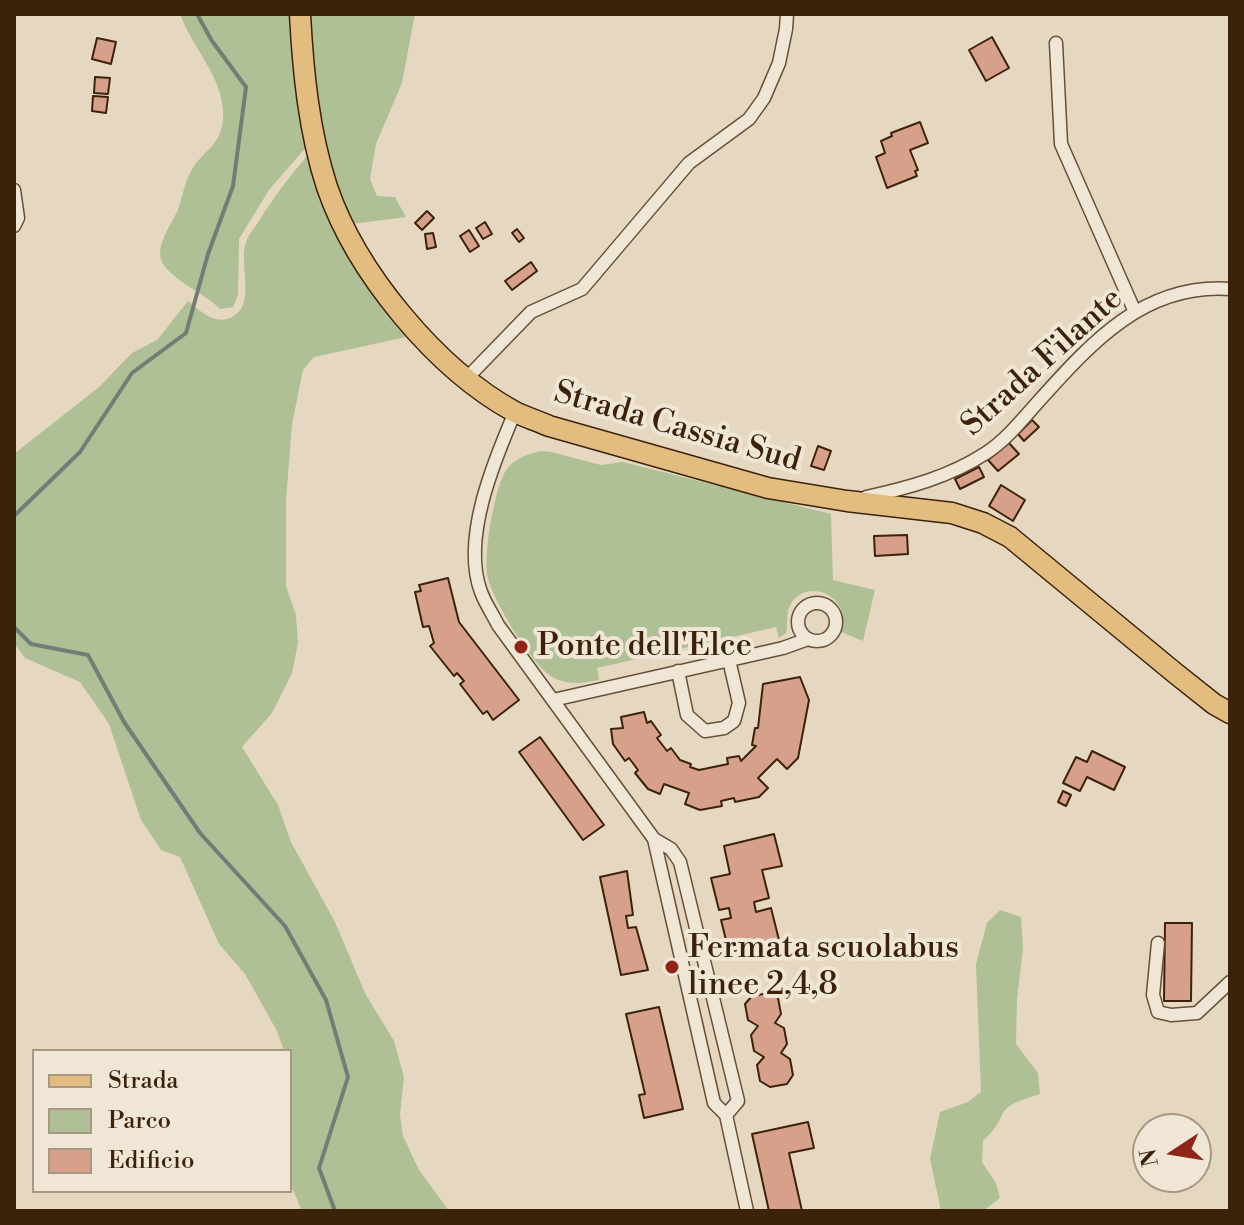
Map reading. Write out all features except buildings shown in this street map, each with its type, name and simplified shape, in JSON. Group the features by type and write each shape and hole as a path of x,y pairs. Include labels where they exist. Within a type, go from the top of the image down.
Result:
{"main road":[{"name":"Strada Cassia Sud","path":"300,14 314,142 343,225 365,266 410,324 467,378 515,412 549,426 768,488 952,513 983,523 1010,537 1175,673 1230,713"}],"street":[{"path":"467,378 531,312 582,289 689,163 749,119 764,98 779,63 787,14"},
{"path":"1056,43 1061,144 1135,312"},
{"path":"14,190 18,218 14,226"},
{"name":"Strada Filante","path":"847,501 916,487 987,452 1015,427 1089,348 1135,312 1157,300 1187,290 1230,289"},
{"path":"515,412 497,453 483,505 475,557 480,591 498,625 654,839 714,1103 726,1115 747,1211"},
{"path":"553,700 783,648 808,639"},
{"path":"678,671 687,715 705,731 724,728 734,721 739,703 729,660"},
{"path":"654,839 671,849 680,862 738,1101 726,1115"},
{"path":"1158,943 1153,995 1158,1012 1171,1015 1197,1013 1230,982"}],"green space":[{"path":"180,14 293,14 309,144 269,190 239,239 238,295 233,307 220,309 166,268 160,255 189,176 220,134 223,115 222,101 213,76"},
{"path":"308,14 415,14 402,83 376,144 370,179 377,196 395,197 406,217 352,224 336,186 323,141"},
{"path":"311,151 360,269 406,337 314,357 303,370 292,424 286,501 286,586 296,615 298,643 292,673 272,713 242,747 278,805 291,842 335,922 365,993 394,1041 404,1077 400,1115 403,1136 419,1170 449,1211 302,1211 292,1188 292,1049 283,1049 277,1031 245,974 219,944 180,857 161,850 141,820 109,724 80,682 25,658 14,643 14,454 99,387 132,353 157,340 188,301 214,319 226,319 239,311 244,303 244,251 247,239"},
{"path":"541,451 601,465 623,462 831,514 833,580 875,590 863,641 841,632 843,619 834,599 825,593 804,592 788,611 786,633 779,638 776,627 597,668 599,680 578,683 556,679 536,662 515,632 496,599 487,574 491,522 501,481 508,467 516,460"},
{"path":"1000,910 1021,917 1023,948 1016,1044 1038,1073 1040,1094 1010,1106 983,1141 982,1162 996,1183 1000,1198 983,1211 941,1211 930,1159 940,1112 968,1102 981,1092 976,964 987,923"}],"waterway":[{"path":"14,516 80,452 132,373 186,333 208,254 233,186 246,87 212,41 197,14"},
{"path":"14,627 31,644 88,655 124,722 200,833 285,926 326,1000 348,1077 319,1168 335,1211"}],"place":[{"name":"Ponte dell'Elce","path":"521,647"},
{"name":"Fermata scuolabus linee 2,4,8","path":"672,967"}]}
